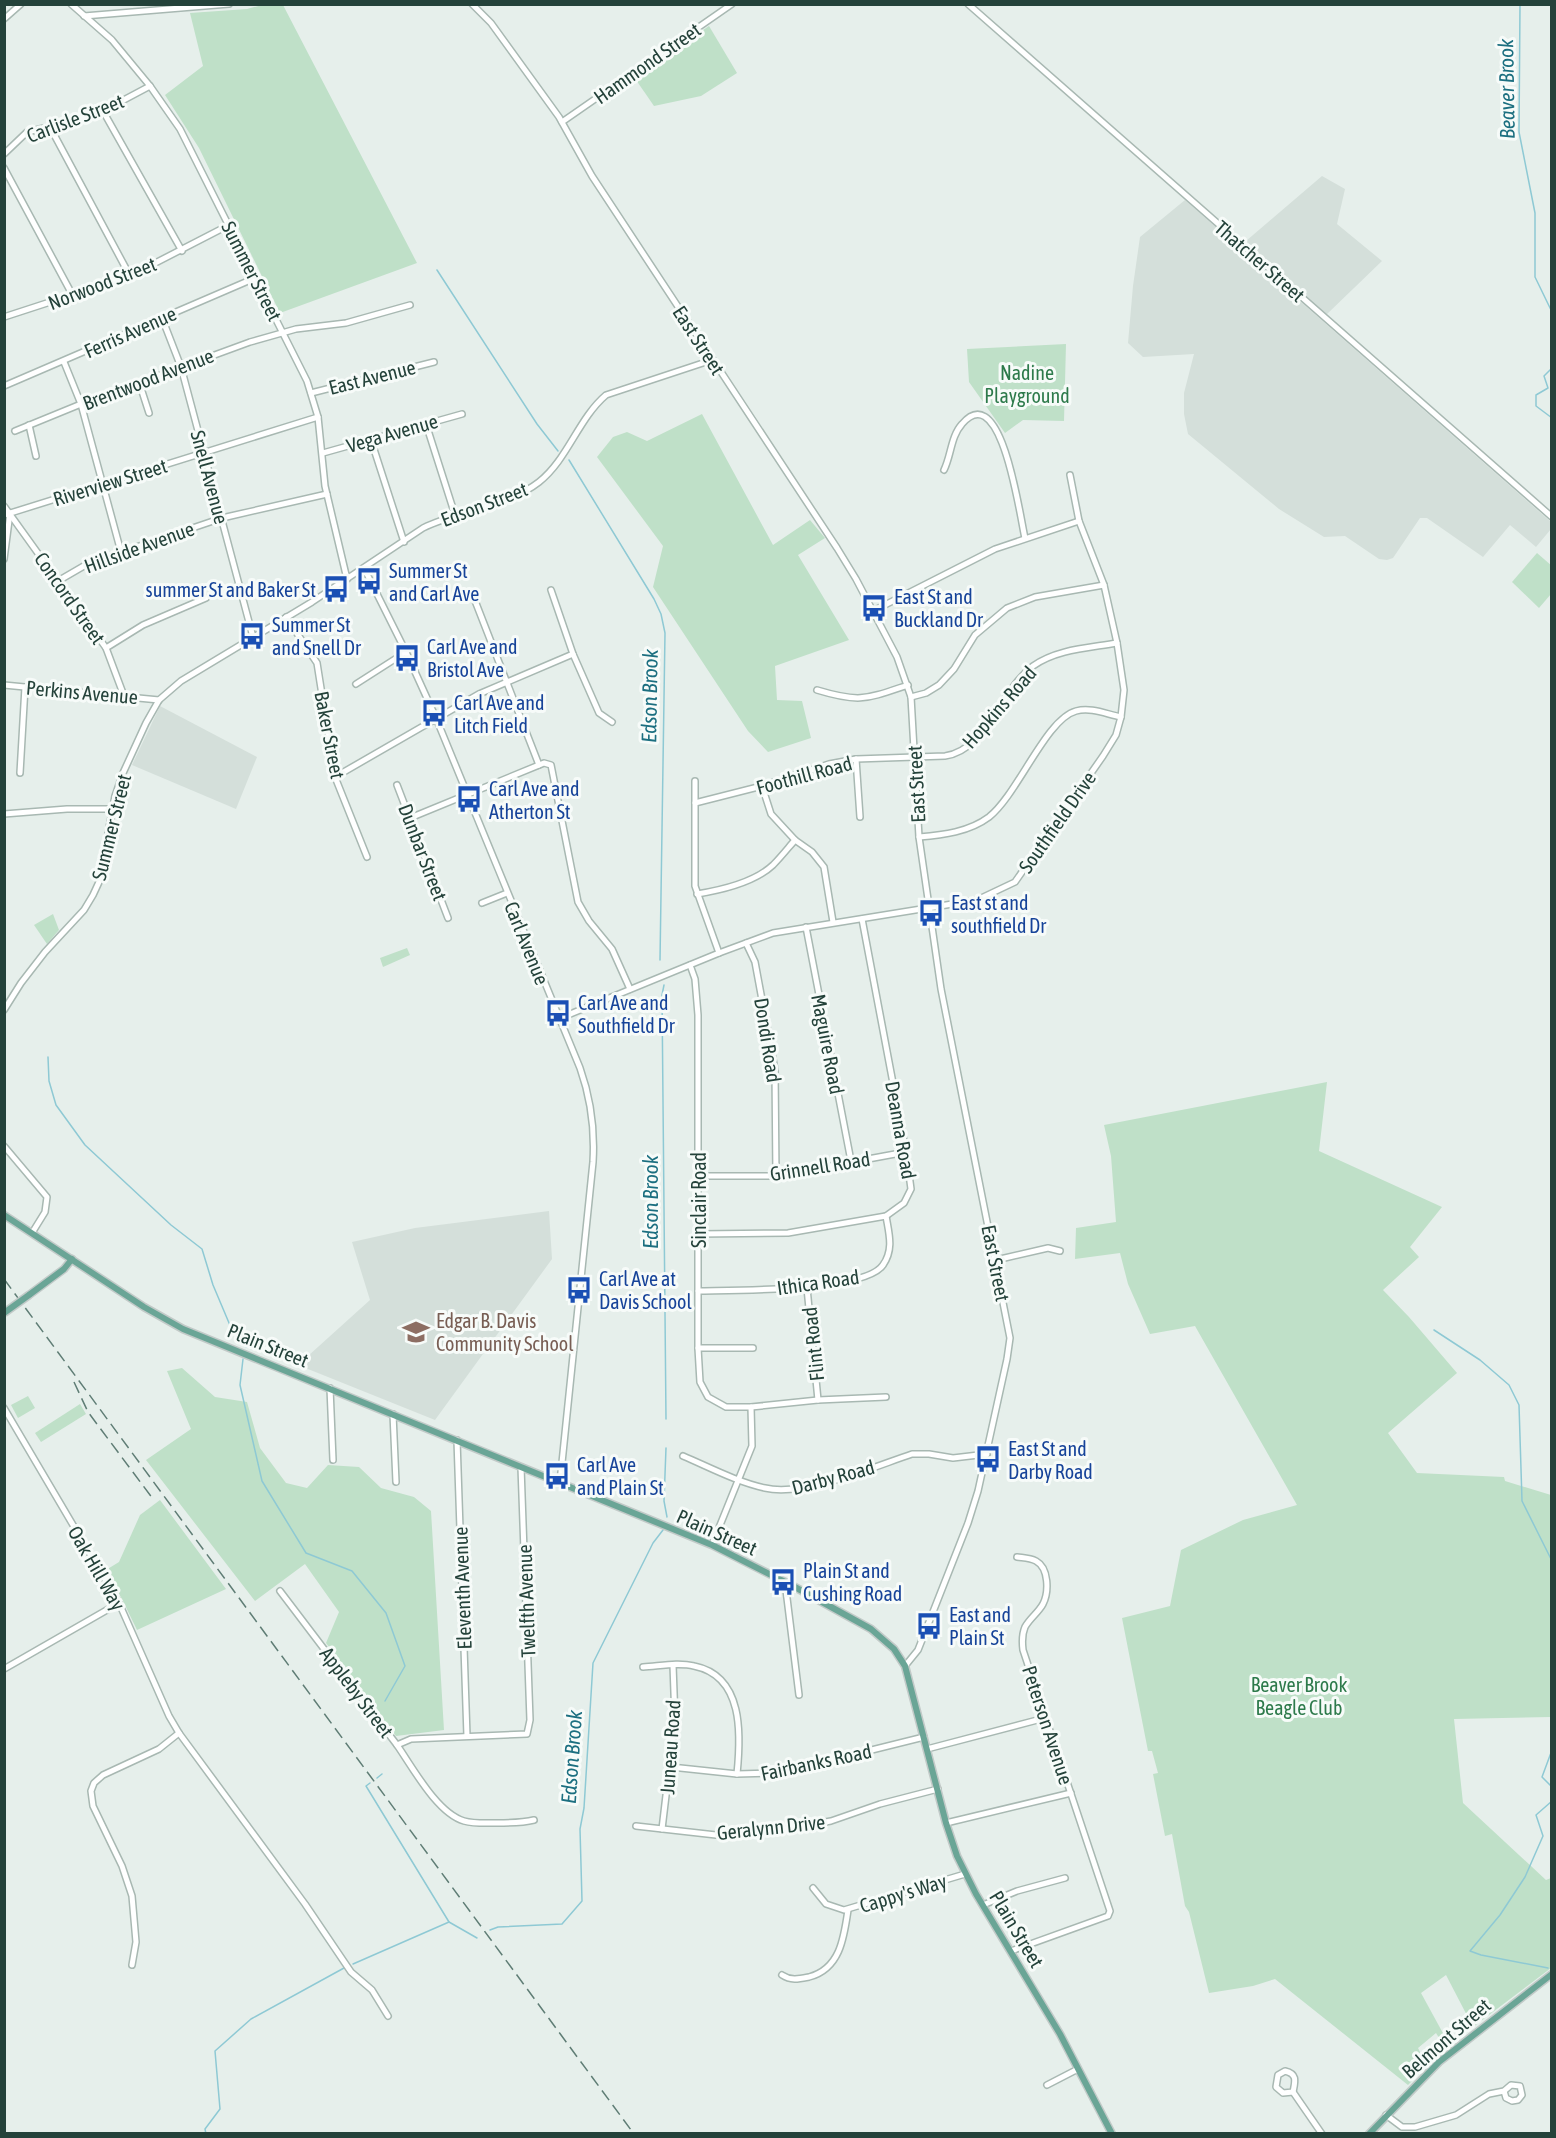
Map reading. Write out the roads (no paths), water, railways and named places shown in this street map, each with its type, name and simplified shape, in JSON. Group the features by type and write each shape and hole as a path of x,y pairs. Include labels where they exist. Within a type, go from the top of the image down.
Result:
{"main road":[{"name":"Plain Street","path":"4,1215 175,1325 712,1545 871,1629 894,1649 905,1666 955,1851 983,1905 1078,2069 1112,2133"},
{"path":"4,1313 60,1272 72,1259"},
{"name":"Belmont Street","path":"1369,2133 1445,2056 1551,1974"}],"street":[{"path":"4,19 21,4"},
{"name":"Summer Street","path":"71,4 112,40 150,86 184,137 283,332 311,393 318,417 327,494 347,579"},
{"path":"84,16 229,4"},
{"name":"East Street","path":"472,4 491,23 562,122 592,176 828,534 873,611 897,657 908,685 911,697 919,837 940,989 1010,1338 987,1454 968,1523 918,1650 905,1666"},
{"name":"Hammond Street","path":"562,122 732,4"},
{"name":"Thatcher Street","path":"968,4 1551,517"},
{"name":"Carlisle Street","path":"4,154 27,132 103,111 150,86"},
{"path":"103,111 182,251"},
{"path":"50,127 130,276"},
{"path":"4,168 73,296"},
{"name":"Norwood Street","path":"4,317 130,276 229,225"},
{"name":"Ferris Avenue","path":"4,386 255,278"},
{"name":"Brentwood Avenue","path":"15,431 234,347 283,332 346,323 410,305"},
{"name":"Snell Avenue","path":"162,318 181,367 253,637"},
{"name":"Edson Street","path":"364,568 423,528 514,496 539,482 557,463 594,405 606,395 712,360"},
{"path":"64,362 81,404 121,552"},
{"name":"East Avenue","path":"311,393 434,362"},
{"path":"140,382 149,413"},
{"path":"944,471 959,428 971,416 979,413 987,419 1004,443 1025,538"},
{"name":"Vega Avenue","path":"323,453 462,414"},
{"name":"Riverview Street","path":"7,514 318,417"},
{"path":"426,424 455,515"},
{"path":"29,425 36,456"},
{"path":"370,440 404,542"},
{"name":"Southfield Drive","path":"558,1019 719,952 773,933 977,900 1015,882 1103,756 1116,735 1121,717 1124,690 1117,643 1104,585 1079,521 1070,474"},
{"name":"Hillside Avenue","path":"58,581 89,563 222,518 327,494"},
{"name":"Concord Street","path":"4,506 7,514 106,648 124,696"},
{"path":"4,559 7,514"},
{"path":"873,611 995,549 1079,521"},
{"name":"Summer Street","path":"4,1010 21,982 84,910 93,896 99,882 113,809 123,773 159,700 181,681 364,568"},
{"name":"Carl Avenue","path":"364,568 436,718 585,1084 590,1102 594,1141 592,1182 560,1482"},
{"path":"911,697 939,686 954,669 975,636 1007,608 1035,597 1104,585"},
{"path":"551,590 573,654 599,713 612,722"},
{"path":"472,593 539,765"},
{"path":"106,648 143,625 206,598"},
{"name":"Baker Street","path":"286,617 317,663 335,777 367,857"},
{"name":"Hopkins Road","path":"914,757 951,755 966,749 984,728 1014,684 1044,659 1065,652 1117,643"},
{"path":"356,684 406,652"},
{"path":"335,777 478,693 573,654"},
{"name":"Perkins Avenue","path":"4,685 159,700"},
{"path":"818,690 860,699 908,685"},
{"path":"20,773 25,687"},
{"path":"919,837 964,829 988,817 1010,792 1055,726 1068,714 1089,709 1121,717"},
{"name":"Foothill Road","path":"695,803 762,786 829,764 856,759 914,757"},
{"path":"856,759 860,816"},
{"path":"410,818 548,763 552,768 578,902 589,921 612,949 630,989"},
{"path":"695,781 694,886 719,952"},
{"name":"Dunbar Street","path":"397,785 448,918"},
{"path":"762,786 771,814 795,840 812,852 824,867 834,922"},
{"path":"4,814 67,809 113,809"},
{"path":"697,894 723,890 759,874 772,866 795,840"},
{"path":"482,903 507,893"},
{"name":"Deanna Road","path":"862,919 911,1189 904,1203 886,1216"},
{"name":"Maguire Road","path":"806,927 850,1161"},
{"name":"Dondi Road","path":"746,943 755,962 775,1070 776,1176"},
{"name":"Sinclair Road","path":"690,964 695,979 698,1015 698,1348 700,1382 708,1397 726,1407 886,1397"},
{"path":"4,1146 47,1197 45,1212 32,1233"},
{"name":"Grinnell Road","path":"698,1176 776,1176 906,1152"},
{"path":"699,1234 788,1233 886,1216"},
{"name":"Ithica Road","path":"698,1291 807,1288 868,1276 882,1267 891,1250 886,1216"},
{"path":"996,1260 1048,1248 1060,1251"},
{"name":"Flint Road","path":"807,1288 818,1400"},
{"path":"698,1348 753,1348"},
{"path":"330,1388 333,1460"},
{"name":"Oak Hill Way","path":"4,1407 118,1604 168,1716 305,1904 351,1972 372,1990 388,2016"},
{"path":"712,1545 753,1440 751,1407"},
{"path":"393,1414 396,1482"},
{"name":"Eleventh Avenue","path":"457,1440 467,1736"},
{"name":"Darby Road","path":"683,1456 764,1488 795,1490 912,1454 953,1458 987,1454"},
{"name":"Twelfth Avenue","path":"521,1467 530,1720 527,1734"},
{"name":"Peterson Avenue","path":"1011,1951 1108,1916 1110,1913 1023,1650 1022,1638 1026,1625 1039,1610 1046,1597 1046,1576 1040,1564 1017,1557"},
{"path":"785,1582 799,1695"},
{"name":"Appleby Street","path":"280,1591 397,1745 411,1739 527,1734"},
{"path":"4,1669 118,1604"},
{"name":"Juneau Road","path":"662,1829 675,1720 673,1665"},
{"path":"643,1666 692,1665 718,1676 732,1694 737,1716 740,1742 737,1774"},
{"path":"927,1749 1045,1718"},
{"path":"132,1965 136,1942 132,1896 125,1874 93,1806 91,1791 94,1783 104,1774 159,1749 179,1733"},
{"name":"Fairbanks Road","path":"671,1767 737,1774 771,1774 924,1737"},
{"path":"397,1745 441,1807 457,1818 482,1823 534,1820"},
{"name":"Geralynn Drive","path":"636,1826 729,1835 785,1829 831,1821 880,1804 938,1789"},
{"path":"946,1823 1071,1793"},
{"name":"Cappy's Way","path":"813,1888 826,1904 848,1910 966,1874"},
{"path":"983,1905 1017,1891 1065,1878"},
{"path":"782,1975 789,1979 806,1978 821,1973 832,1964 839,1952 848,1910"},
{"path":"1047,2085 1078,2069"},
{"path":"1285,2071 1294,2075 1296,2083 1293,2092 1283,2092 1277,2089 1276,2082 1279,2073 1285,2071"},
{"path":"1386,2115 1402,2127 1410,2128 1456,2115 1489,2094 1504,2091"},
{"path":"1293,2092 1322,2133"}],"waterway":[{"name":"Beaver Brook","path":"1520,4 1519,132 1535,213 1535,277 1552,312"},
{"name":"Edson Brook","path":"437,270 537,424 558,451"},
{"name":"Beaver Brook","path":"1552,368 1544,376 1548,388 1536,395 1536,406 1552,418"},
{"name":"Edson Brook","path":"569,460 654,599 661,614 665,633 660,960"},
{"name":"Edson Brook","path":"664,985 662,995 666,1419"},
{"path":"48,1057 49,1081 56,1105 85,1145 171,1225 202,1249 213,1285 232,1330 245,1338 246,1347"},
{"path":"1434,1330 1480,1360 1509,1385 1519,1405 1522,1501 1552,1561"},
{"path":"243,1359 240,1385 262,1481 306,1553 352,1571 386,1613 405,1666 385,1701"},
{"name":"Edson Brook","path":"666,1448 664,1501 667,1517"},
{"name":"Edson Brook","path":"490,1930 498,1927 562,1924 582,1901 580,1829 584,1808 593,1663 653,1543 663,1530"},
{"path":"1552,1750 1542,1777 1552,1787"},
{"path":"377,1778 382,1774"},
{"path":"370,1783 366,1786 449,1922"},
{"path":"1548,1968 1470,1951 1500,1915 1525,1877 1543,1836 1536,1815 1552,1801"},
{"name":"Edson Brook","path":"353,1964 449,1922 477,1938"},
{"name":"Edson Brook","path":"206,2134 205,2129 220,2109 215,2051 251,2019 344,1968"}],"railway":[{"path":"4,1279 634,2134"},
{"path":"74,1382 88,1412 153,1499"}],"place":[{"name":"Summer St and Carl Ave","path":"369,581"},
{"name":"summer St and Baker St","path":"336,589"},
{"name":"East St and Buckland Dr","path":"874,608"},
{"name":"Summer St and Snell Dr","path":"252,636"},
{"name":"Carl Ave and Bristol Ave","path":"407,658"},
{"name":"Carl Ave and Litch Field","path":"434,713"},
{"name":"Carl Ave and Atherton St","path":"469,799"},
{"name":"East st and southfield Dr","path":"931,913"},
{"name":"Carl Ave and Southfield Dr","path":"558,1013"},
{"name":"Carl Ave at Davis School","path":"579,1290"},
{"name":"Edgar B. Davis Community School","path":"416,1332"},
{"name":"East St and Darby Road","path":"988,1459"},
{"name":"Carl Ave and Plain St","path":"557,1476"},
{"name":"Plain St and Cushing Road","path":"783,1582"},
{"name":"East and Plain St","path":"929,1626"}],"park label":[{"name":"Nadine Playground","path":"1027,384"},
{"name":"Beaver Brook Beagle Club","path":"1299,1696"}]}
